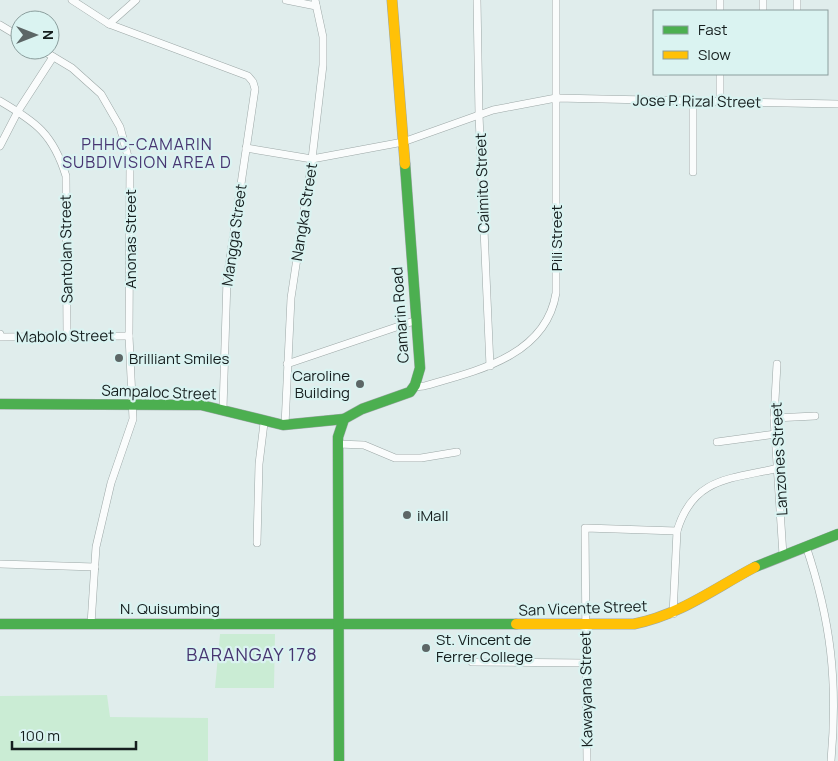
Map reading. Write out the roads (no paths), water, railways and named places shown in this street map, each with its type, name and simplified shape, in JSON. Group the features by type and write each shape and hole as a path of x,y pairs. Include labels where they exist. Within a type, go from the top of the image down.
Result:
{"street":[{"name":"Mangga Street","path":"72,0 109,24 248,76 253,82 255,89 226,279 223,409"},
{"path":"109,24 136,0"},
{"path":"286,0 315,3"},
{"name":"Camarin Road","path":"392,0 416,320 418,373 414,387"},
{"name":"Caimito Street","path":"477,0 479,114 490,366"},
{"name":"Pili Street","path":"414,387 424,386 490,366 518,352 541,332 554,306 556,292 556,0"},
{"path":"763,0 763,9"},
{"path":"797,0 797,10"},
{"name":"Nangka Street","path":"285,425 290,298 312,159 324,58 323,37 315,3"},
{"path":"0,146 18,111 51,60"},
{"name":"Anonas Street","path":"58,60 72,68 101,94 115,116 124,140 131,180 130,336 133,419 111,483 96,547 91,624"},
{"path":"720,75 720,101"},
{"name":"Jose P. Rizal Street","path":"312,159 402,142 479,114 522,103 556,98 838,104"},
{"name":"Santolan Street","path":"0,101 18,111 45,132 59,154 66,176 67,336"},
{"path":"693,101 693,172"},
{"path":"246,148 312,159"},
{"path":"287,364 416,320"},
{"name":"Mabolo Street","path":"0,335 130,336"},
{"name":"Lanzones Street","path":"777,364 774,418 779,468 783,555"},
{"path":"339,761 338,444 344,419 362,409 403,395 414,387"},
{"name":"Sampaloc Street","path":"0,404 201,405 223,409 264,422 285,425 344,419"},
{"path":"774,418 814,416"},
{"path":"257,543 260,464 264,422"},
{"path":"717,442 776,434"},
{"path":"338,444 364,445 395,458 421,458 457,452"},
{"path":"673,614 677,531 681,518 703,488 716,482 779,468"},
{"name":"Kawayana Street","path":"586,761 585,528 677,531"},
{"name":"San Vicente Street","path":"340,623 585,626 639,624 673,614 706,598 746,571 838,534"},
{"path":"806,546 832,635 837,703 836,742 831,761"},
{"path":"0,564 95,567"},
{"name":"N. Quisumbing","path":"0,624 340,623"},
{"path":"472,662 586,663"}],"place":[{"name":"Brilliant Smiles","path":"119,358"},
{"name":"Caroline Building","path":"360,384"},
{"name":"iMall","path":"407,515"},
{"name":"St. Vincent de Ferrer College","path":"426,648"}],"district":[{"name":"PHHC-CAMARIN SUBDIVISION AREA D","path":"147,153"},
{"name":"BARANGAY 178","path":"252,654"}]}
